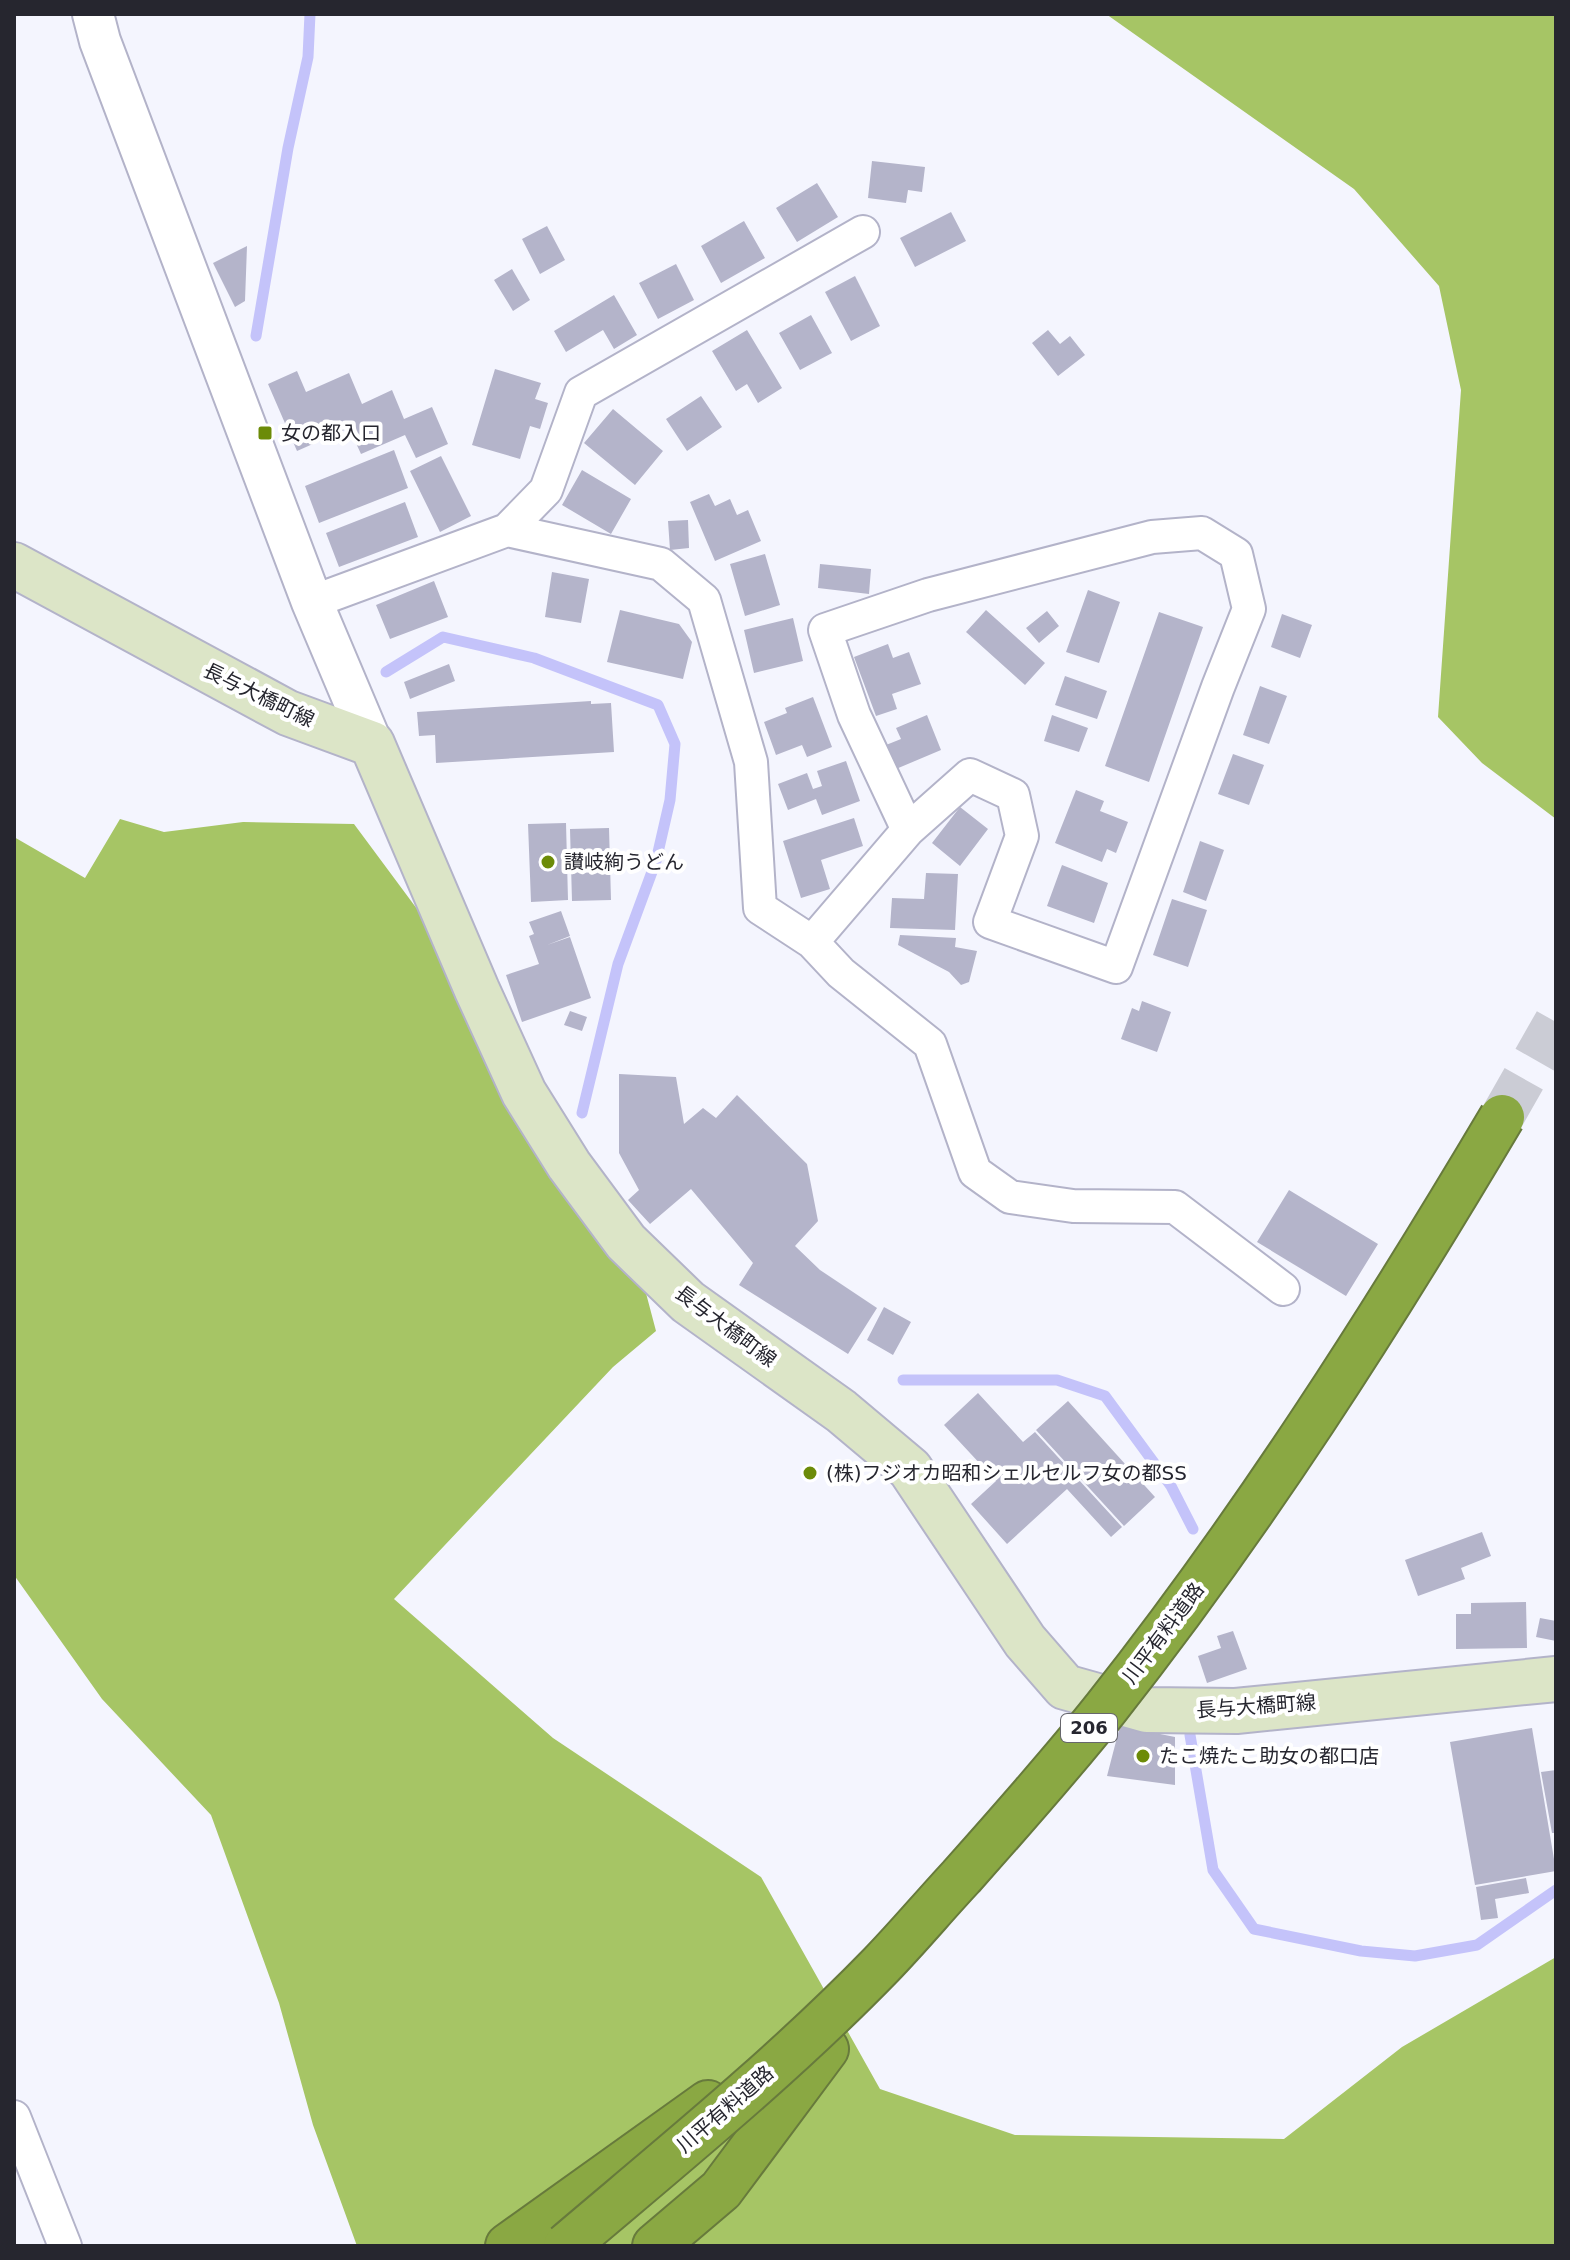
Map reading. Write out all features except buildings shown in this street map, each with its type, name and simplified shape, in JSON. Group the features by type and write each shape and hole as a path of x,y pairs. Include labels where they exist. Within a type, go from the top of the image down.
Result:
{"highway":[{"name":"川平有料道路","path":"598,2246 762,2108 883,1963 1025,1805 1105,1709 1195,1590 1281,1467 1358,1349 1512,1126"},
{"name":"川平有料道路","path":"566,2246 748,2091 826,2034"},
{"path":"508,2246 826,2034"},
{"path":"655,2246 721,2190 826,2034"}],"main road":[{"name":"長与大橋町線","path":"14,565 288,713 372,744 524,1093 569,1165 626,1242 688,1302 841,1411 910,1469 1025,1641 1065,1687 1147,1710 1236,1711 1556,1679"}],"street":[{"path":"93,14 100,41 312,602 372,744"},
{"path":"312,602 507,530 546,490 581,393 863,232"},
{"path":"507,530 661,564 704,600 751,762 760,908 812,942 841,973 930,1044 975,1172 1010,1197 1073,1206 1175,1207 1283,1289"},
{"path":"812,942 908,830 970,775 1013,795 1022,836 990,922 1116,967 1249,609 1236,554 1202,533 1152,537 928,595 825,630 854,715 908,830"},
{"path":"14,2117 65,2246"}],"green space":[{"path":"1106,14 1556,14 1556,819 1482,763 1438,717 1461,390 1439,286 1354,189"},
{"path":"120,819 164,832 243,822 354,824 443,944 633,1244 656,1331 613,1367 394,1599 553,1738 761,1877 880,2089 1015,2135 1284,2139 1402,2047 1556,1957 1556,2246 357,2246 313,2125 279,2003 211,1815 102,1699 14,1575 14,837 85,878"}],"waterway":[{"path":"256,336 288,148 308,57 310,14"},
{"path":"386,672 443,637 534,658 658,705 675,744 670,800 656,861 618,964 582,1113"},
{"path":"903,1380 1057,1380 1105,1396 1171,1486 1193,1529"},
{"path":"1190,1735 1213,1870 1254,1929 1361,1951 1415,1956 1477,1945 1556,1890"}],"tunnel":[{"path":"1502,1117 1556,1022"}],"place":[{"name":"女の都入口","path":"265,433"},
{"name":"讃岐絢うどん","path":"548,862"},
{"name":"(株)フジオカ昭和シェルセルフ女の都SS","path":"810,1473"},
{"name":"たこ焼たこ助女の都口店","path":"1143,1756"}]}
